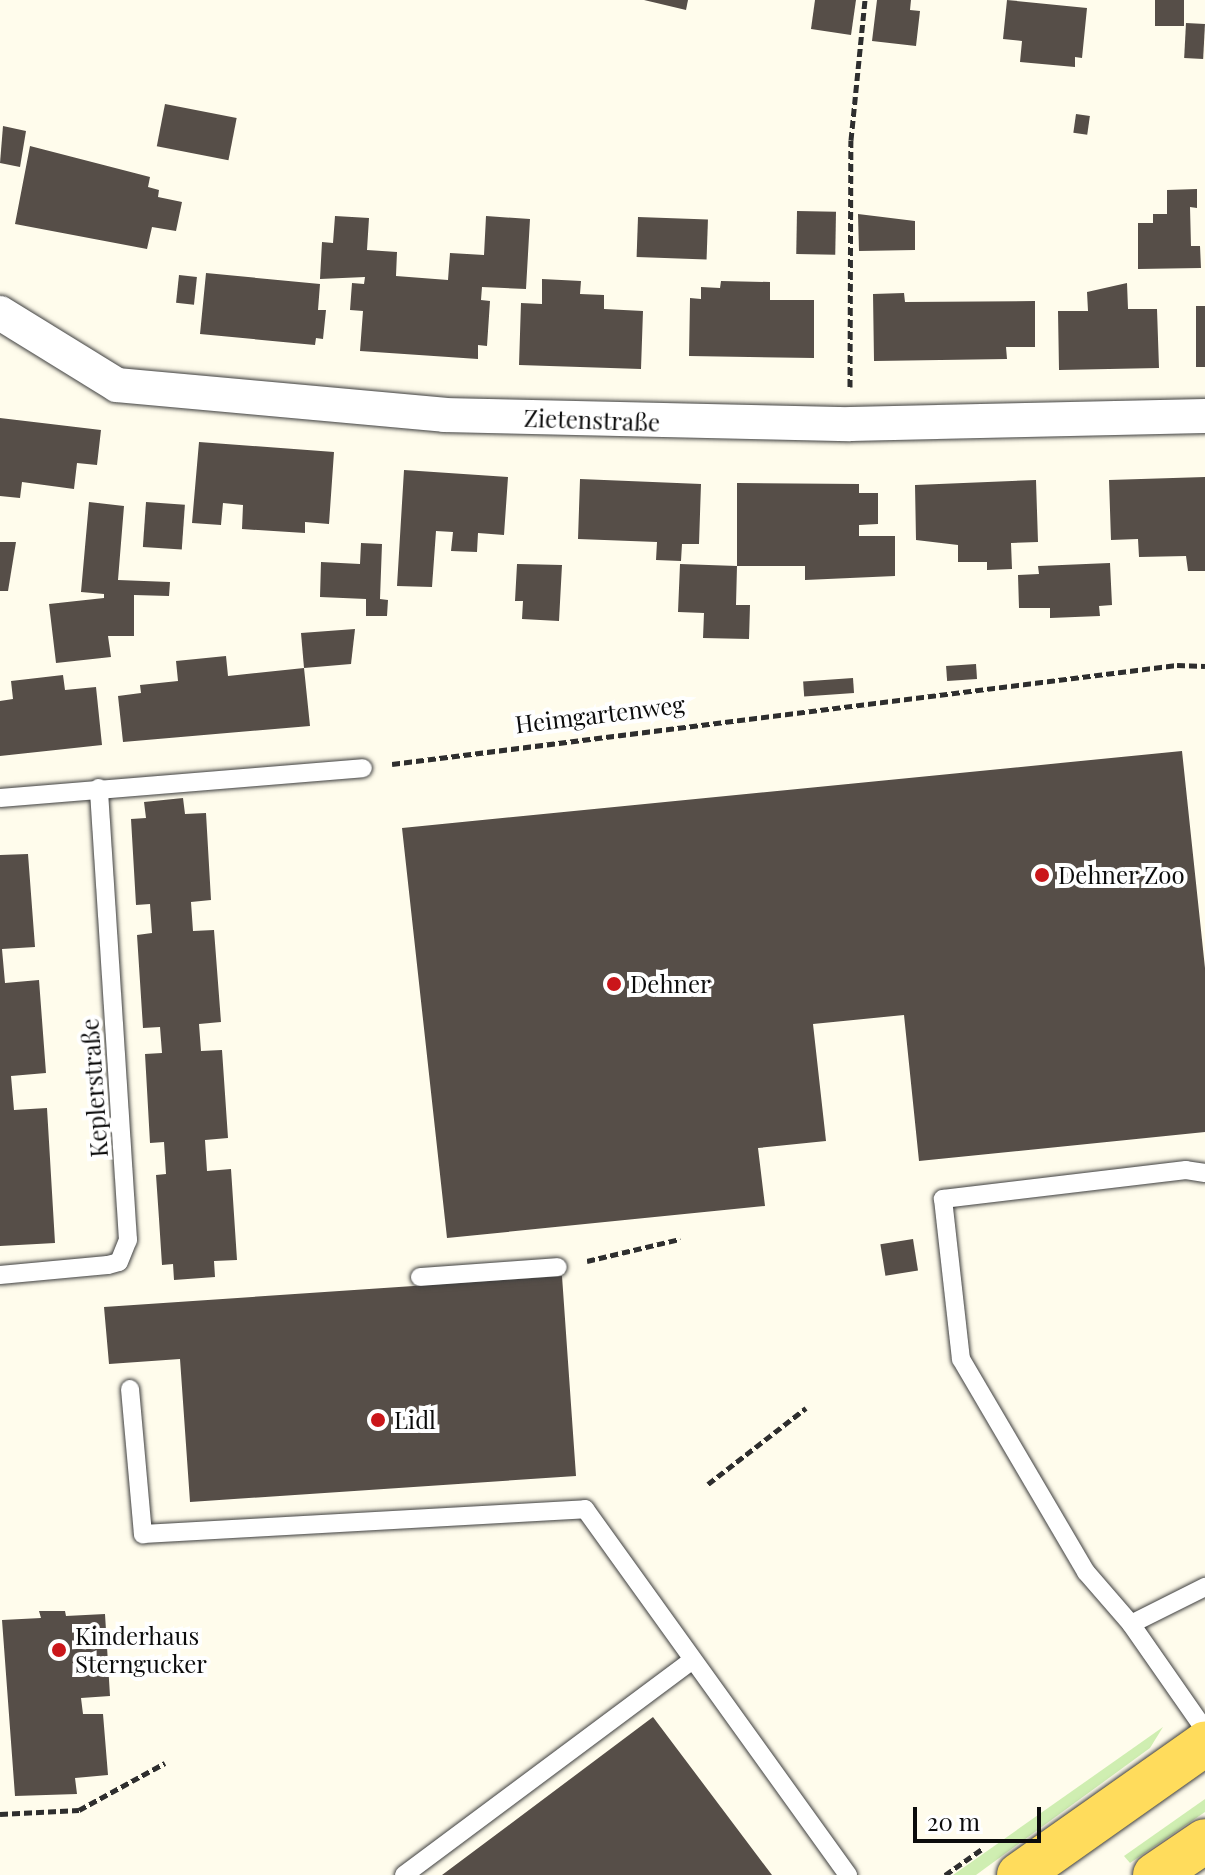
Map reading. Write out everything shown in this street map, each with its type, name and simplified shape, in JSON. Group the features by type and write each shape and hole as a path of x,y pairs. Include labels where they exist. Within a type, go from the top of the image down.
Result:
{"main road":[{"path":"1027,1873 1205,1744"},
{"path":"1155,1875 1205,1841"}],"street":[{"name":"Zietenstraße","path":"0,313 117,385 444,415 850,424 1205,416"}],"lane":[{"path":"0,798 363,768"},
{"name":"Keplerstraße","path":"0,1275 119,1262 128,1240 99,788"},
{"path":"1205,1173 1186,1170 943,1199 961,1359 1086,1572 1131,1624 1205,1730"},
{"path":"420,1277 558,1267"},
{"path":"130,1389 143,1534 585,1509 848,1875"},
{"path":"1131,1624 1205,1587"},
{"path":"404,1875 692,1660"}],"path":[{"path":"850,424 851,140 865,0"},
{"name":"Heimgartenweg","path":"363,768 1177,665 1205,666"},
{"path":"558,1267 680,1239"},
{"path":"708,1484 806,1408"},
{"path":"0,1814 79,1810 165,1763"}],"green space":[{"path":"1163,1727 1150,1748 976,1875 953,1875"},
{"path":"1205,1799 1205,1812 1130,1863 1124,1856"}],"building":[{"path":"644,0 688,0 686,10"},
{"path":"815,0 856,0 851,35 811,29"},
{"path":"877,0 911,0 910,10 920,11 916,46 872,41"},
{"path":"1007,0 1087,8 1082,58 1075,57 1075,67 1020,62 1022,41 1003,39"},
{"path":"1155,0 1184,0 1184,26 1155,26"},
{"path":"1186,23 1205,24 1203,59 1184,58"},
{"path":"165,104 237,118 228,160 157,146"},
{"path":"1076,114 1090,116 1087,135 1073,133"},
{"path":"3,126 26,131 20,167 0,163"},
{"path":"30,146 150,177 148,187 159,190 158,197 182,202 176,231 152,227 147,249 15,224"},
{"path":"1197,189 1197,208 1190,207 1191,246 1200,246 1201,268 1138,269 1138,223 1153,223 1153,214 1167,214 1167,190"},
{"path":"797,211 836,212 835,255 796,254"},
{"path":"858,214 915,221 915,250 859,251"},
{"path":"335,216 369,218 367,250 397,252 396,276 448,280 450,253 484,255 486,216 530,219 526,289 482,287 481,300 490,301 487,346 478,345 478,359 360,351 363,311 350,310 352,283 364,284 365,277 320,279 322,242 333,243"},
{"path":"638,217 708,219 707,259 637,257"},
{"path":"206,273 320,284 318,310 326,310 323,339 316,338 315,345 200,334"},
{"path":"179,275 197,277 194,305 176,303"},
{"path":"542,279 581,281 580,294 604,295 604,309 643,311 641,369 519,365 521,303 542,304"},
{"path":"721,281 770,282 770,300 814,300 814,358 689,356 690,298 701,299 701,287 720,288"},
{"path":"1127,283 1128,309 1157,309 1159,368 1059,370 1058,311 1088,311 1087,292"},
{"path":"904,293 905,302 1035,301 1035,347 1006,347 1007,359 874,361 873,294"},
{"path":"1196,306 1205,306 1205,367 1196,367"},
{"path":"0,418 101,430 97,465 77,463 74,489 22,482 20,498 0,496"},
{"path":"199,442 334,452 329,524 305,522 305,533 242,529 243,505 223,503 221,525 192,523"},
{"path":"404,470 508,477 504,535 478,533 477,552 451,551 453,532 436,531 432,587 397,586"},
{"path":"1205,477 1205,571 1188,571 1186,556 1139,557 1138,539 1111,540 1109,480"},
{"path":"580,479 701,484 699,544 682,544 681,561 656,560 657,542 578,539"},
{"path":"1036,480 1038,542 1011,543 1012,569 987,570 987,562 958,562 958,545 916,540 915,485"},
{"path":"737,483 859,484 859,493 878,493 878,524 859,525 859,536 895,536 895,576 805,580 805,566 737,566"},
{"path":"89,502 124,506 118,580 170,582 169,596 134,595 134,636 108,636 111,657 56,663 49,604 104,598 104,594 81,592"},
{"path":"146,502 185,505 182,550 143,547"},
{"path":"0,542 16,542 8,591 0,591"},
{"path":"361,543 382,544 380,599 388,600 387,616 366,616 366,599 320,597 321,562 360,564"},
{"path":"1110,563 1112,605 1099,606 1100,616 1050,618 1050,608 1019,608 1018,575 1039,574 1038,566"},
{"path":"517,564 562,565 559,621 522,619 523,601 515,601"},
{"path":"680,564 737,566 736,605 750,605 749,639 703,638 704,613 678,612"},
{"path":"355,629 351,664 304,668 301,633"},
{"path":"226,656 228,676 304,668 310,726 123,742 118,696 141,693 140,685 178,681 176,661"},
{"path":"976,664 977,679 947,681 946,666"},
{"path":"63,675 65,690 96,687 102,745 0,756 0,701 13,699 11,681"},
{"path":"853,678 854,693 804,696 803,681"},
{"path":"1182,751 1205,968 1205,1132 919,1161 904,1015 813,1024 826,1141 758,1148 765,1206 447,1238 402,828"},
{"path":"183,798 185,814 206,813 211,900 191,902 193,931 214,930 221,1022 199,1024 201,1051 222,1050 228,1138 205,1140 207,1171 231,1169 237,1260 214,1261 215,1277 174,1280 173,1264 162,1265 156,1175 166,1174 164,1142 150,1143 145,1054 162,1053 160,1027 143,1028 137,935 152,933 150,904 136,905 131,819 146,818 144,802"},
{"path":"28,854 35,947 2,949 5,983 39,980 46,1073 11,1076 14,1110 47,1108 55,1243 0,1246 0,855"},
{"path":"913,1239 918,1271 885,1276 880,1244"},
{"name":"Lidl","path":"562,1276 576,1476 190,1502 180,1359 109,1364 104,1307"},
{"path":"39,1611 65,1611 66,1616 105,1614 110,1696 81,1698 83,1714 103,1714 108,1775 75,1778 77,1794 15,1796 2,1620 41,1618"},
{"path":"653,1717 772,1875 442,1875 517,1819"}],"place":[{"name":"Dehner Zoo","path":"1042,875"},
{"name":"Dehner","path":"614,984"},
{"name":"Lidl","path":"378,1420"},
{"name":"Kinderhaus Sterngucker","path":"59,1650"}]}
